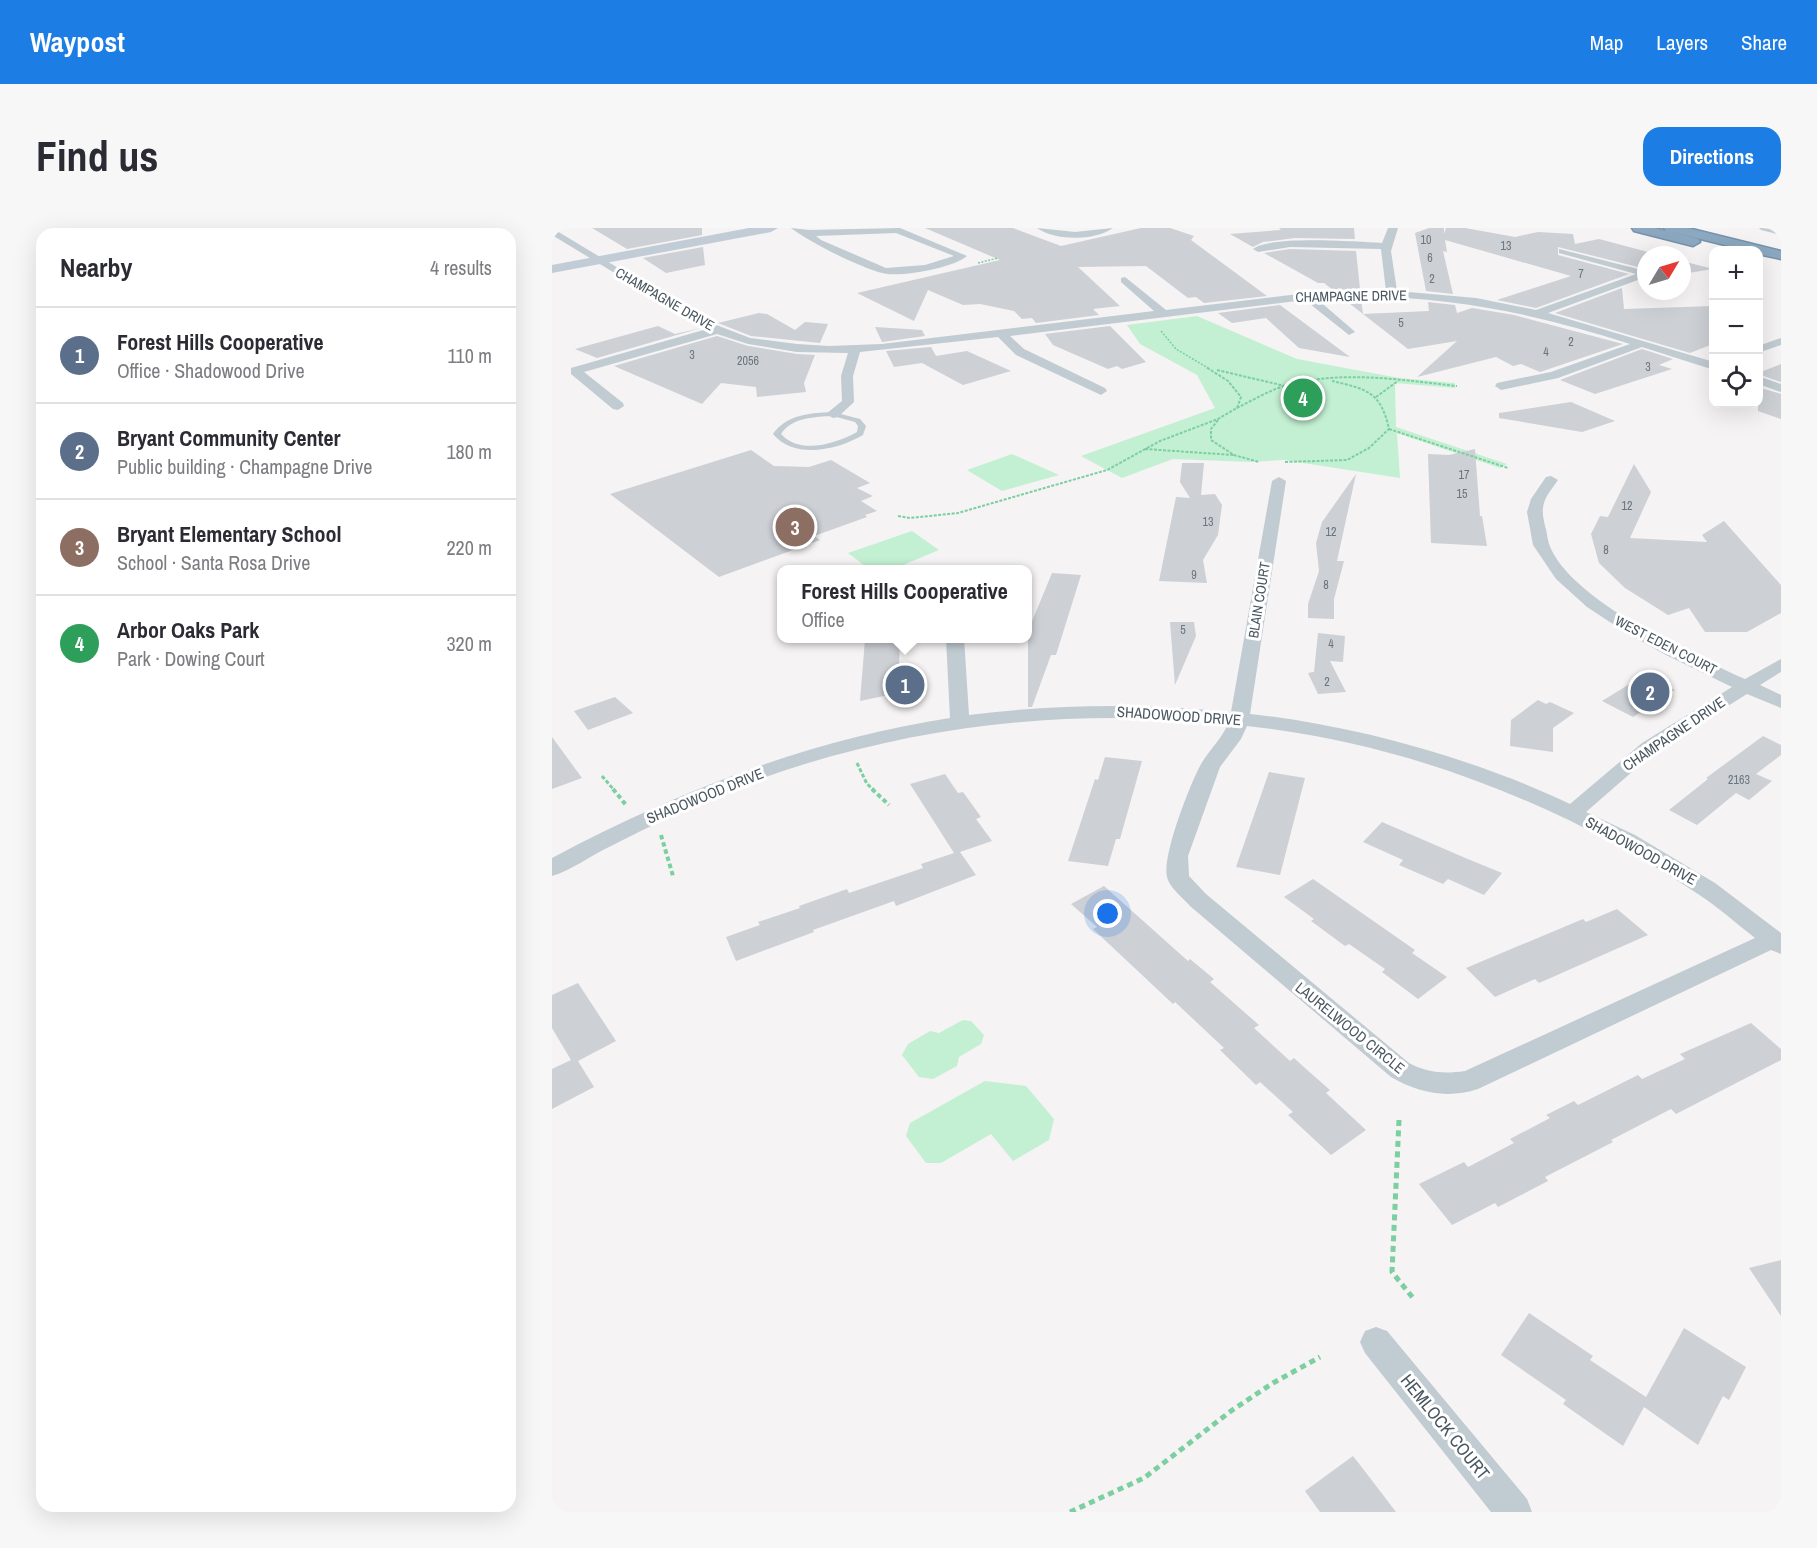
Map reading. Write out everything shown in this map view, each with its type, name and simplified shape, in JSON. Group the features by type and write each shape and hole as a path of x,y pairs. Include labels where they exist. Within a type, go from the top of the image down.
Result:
{"highway":[{"path":"1639,228 1712,246"},
{"path":"1671,228 1781,255"},
{"path":"1763,259 1781,264"}],"main road":[{"path":"552,269 771,228"}],"street":[{"path":"796,228 808,233 818,242 885,272 926,268 948,263 962,256 897,230 808,233"},
{"path":"1041,228 1059,234 1075,235 1108,228"},
{"path":"1392,293 1385,246 1387,237 1393,228"},
{"path":"1764,228 1781,232"},
{"name":"CHAMPAGNE DRIVE","path":"552,231 717,330 748,341 772,345 855,350 1307,296 1392,293 1465,300 1538,314 1709,365"},
{"path":"1258,249 1290,244 1385,246"},
{"path":"1562,251 1637,272"},
{"path":"1538,314 1637,277"},
{"path":"1125,280 1163,313"},
{"path":"1307,296 1349,332"},
{"path":"972,326 982,336"},
{"path":"618,406 575,371 717,330"},
{"path":"1001,334 1020,352 1101,391"},
{"path":"1763,348 1781,341"},
{"path":"1501,386 1554,375 1640,344"},
{"path":"833,414 848,402 847,376 855,350"},
{"path":"1763,382 1781,388"},
{"name":"WEST EDEN COURT","path":"1551,480 1538,499 1535,511 1536,530 1557,571 1587,599 1616,621 1781,702"},
{"name":"BLAIN COURT","path":"1240,719 1279,481"},
{"path":"955,643 960,723"},
{"name":"CHAMPAGNE DRIVE","path":"1572,813 1649,747 1781,664"},
{"name":"SHADOWOOD DRIVE","path":"552,868 647,818 758,774 849,745 900,733 960,723 1085,711 1189,714 1240,719 1320,732 1410,753 1472,772 1572,813 1698,882 1778,942"},
{"name":"LAURELWOOD CIRCLE","path":"1240,719 1225,748 1210,766 1177,856 1178,878 1198,900 1400,1071 1419,1081 1442,1085 1469,1081 1778,942"},
{"name":"HEMLOCK COURT","path":"1376,1342 1514,1512"}],"lane":[{"path":"833,414 858,420 862,426 860,433 836,444 819,447 789,444 781,440 777,434 780,428 795,420 833,414"}],"path":[{"path":"1160,329 1175,349 1213,369 1235,387 1241,397 1237,408"},
{"path":"1213,369 1285,386"},
{"path":"1285,462 1306,459 1344,462 1375,446 1389,429 1387,413 1376,397 1355,387 1325,380"},
{"path":"898,516 910,518 958,513 1107,470 1143,449 1218,419 1285,386 1325,380 1399,381 1457,386"},
{"path":"1376,397 1399,381"},
{"path":"1218,419 1211,429 1211,440 1234,455"},
{"path":"1389,429 1508,468"},
{"path":"1143,449 1234,455 1258,462"},
{"path":"857,762 867,784 889,805"},
{"path":"602,776 626,805"},
{"path":"660,834 673,876"},
{"path":"1399,1120 1392,1272 1413,1298"},
{"path":"1070,1512 1144,1478 1231,1411 1273,1383 1320,1357"}],"green space":[{"path":"1197,316 1297,359 1399,378 1455,383 1455,388 1395,383 1396,427 1507,464 1500,468 1397,433 1400,478 1284,460 1250,462 1173,459 1122,478 1081,456 1215,408 1197,375 1140,344 1127,325"},
{"path":"1012,454 1059,475 1002,491 967,470"},
{"path":"912,531 939,550 903,565 864,565 848,553"},
{"path":"963,1020 971,1021 984,1035 981,1044 959,1057 957,1066 933,1079 919,1077 902,1055 908,1044 930,1031 939,1033"},
{"path":"985,1081 1026,1086 1054,1119 1049,1140 1013,1161 991,1134 941,1163 926,1163 906,1136 910,1123"}],"building":[{"path":"592,228 702,228 702,235 627,249"},
{"path":"925,228 1013,228 1061,246 1141,228 1170,228 1194,236 1191,240 1267,296 1204,303 1196,297 1188,298 1146,266 1078,267 1120,306 1093,309 1099,315 1036,323 1032,318 1022,319 1014,311 980,304 963,305 928,290 914,321 857,293 1000,260"},
{"path":"1279,228 1354,228 1355,239 1295,238 1263,242 1253,247 1230,234 1281,230"},
{"path":"1429,228 1444,228 1444,234 1446,228 1465,228 1515,237 1538,232 1573,234 1575,244 1599,239 1637,249 1637,267 1558,247 1558,255 1629,274 1536,308 1497,300 1571,276 1445,240 1447,252 1443,251 1453,294 1426,291 1415,233"},
{"path":"703,247 705,265 666,273 643,258"},
{"path":"1290,249 1356,251 1360,289 1333,290 1324,283 1318,283 1264,253"},
{"path":"1691,263 1709,268 1691,273"},
{"path":"1622,288 1624,309 1709,306 1709,346 1690,353 1555,313"},
{"path":"1361,299 1363,314 1345,300"},
{"path":"1428,302 1455,305 1457,313 1472,308 1514,315 1623,344 1540,372 1521,364 1513,366 1496,357 1417,377 1457,341 1408,349 1363,314 1429,311"},
{"path":"1280,305 1350,357 1299,348 1266,318 1232,323 1218,313"},
{"path":"759,313 767,314 795,330 805,322 828,324 820,343 751,336 718,323"},
{"path":"658,326 675,334 701,328 597,358 575,349"},
{"path":"1110,326 1146,362 1122,369 1117,366 1108,369 1053,345 1045,334"},
{"path":"875,327 922,330 925,336 882,342"},
{"path":"717,336 748,346 815,355 804,383 806,392 757,397 756,387 721,383 702,404 614,366"},
{"path":"931,347 936,356 967,351 1011,371 963,385 922,363 894,367 886,351"},
{"path":"1642,349 1673,359 1659,365 1672,369 1595,394 1560,380"},
{"path":"1781,364 1781,382 1763,376 1763,371"},
{"path":"1763,389 1781,394 1781,419 1758,411 1758,408 1763,408"},
{"path":"1571,402 1615,421 1582,432 1499,418 1499,413"},
{"path":"1475,449 1480,516 1482,516 1487,546 1431,543 1428,454 1449,455"},
{"path":"751,450 774,466 809,467 831,460 870,483 857,488 873,496 861,501 877,511 865,515 867,517 814,536 820,540 719,577 610,494"},
{"path":"1182,463 1204,463 1201,495 1215,494 1222,505 1218,535 1203,560 1207,583 1159,581 1176,497 1190,498 1180,482"},
{"path":"1634,464 1651,492 1630,538 1707,542 1702,535 1724,521 1781,585 1781,613 1747,632 1705,632 1689,608 1668,615 1625,588 1599,563 1591,534 1600,516 1608,517"},
{"path":"1356,474 1337,561 1344,561 1334,599 1334,619 1308,618 1308,604 1319,571 1316,543 1322,522"},
{"path":"1052,573 1081,575 1056,655 1051,655 1032,707 1028,707 1028,643 1032,643 1032,621"},
{"path":"1170,622 1194,622 1196,636 1175,685"},
{"path":"1318,633 1345,636 1343,662 1330,661 1346,692 1318,694 1308,673 1314,672"},
{"path":"865,643 900,643 898,693 860,701"},
{"path":"1644,675 1675,690 1633,717 1602,701"},
{"path":"615,697 633,713 588,730 574,711"},
{"path":"1538,700 1546,704 1550,702 1574,713 1553,728 1553,752 1510,746 1511,720"},
{"path":"1763,736 1781,745 1781,755 1756,774 1772,781 1749,800 1736,793 1697,825 1669,810 1708,779 1706,778"},
{"path":"552,737 582,778 552,789"},
{"path":"1105,757 1142,761 1120,839 1116,839 1108,866 1068,861 1095,779 1098,780"},
{"path":"1269,772 1305,778 1280,875 1236,867"},
{"path":"945,774 958,793 963,792 981,817 976,819 992,841 960,852 976,875 896,906 894,901 813,930 814,932 736,961 726,937 760,925 758,922 800,908 799,906 847,889 849,893 923,868 921,864 954,853 910,784"},
{"path":"1382,822 1502,873 1484,895 1448,879 1443,884 1399,865 1403,860 1363,842"},
{"path":"1313,879 1415,950 1412,953 1447,977 1418,999 1382,972 1385,969 1349,944 1345,946 1311,921 1314,919 1284,897"},
{"path":"1104,886 1188,961 1190,959 1214,979 1210,982 1259,1025 1254,1028 1290,1061 1294,1058 1330,1090 1326,1093 1366,1130 1331,1155 1288,1115 1293,1112 1260,1082 1256,1085 1220,1050 1224,1048 1093,929 1097,927 1071,904"},
{"path":"1617,909 1648,935 1539,983 1535,979 1495,997 1466,968 1583,919 1586,922"},
{"path":"578,983 616,1041 578,1061 594,1087 552,1109 552,1069 571,1060 552,1028 552,995"},
{"path":"1751,1023 1781,1049 1781,1060 1676,1114 1671,1109 1611,1140 1613,1142 1545,1177 1548,1181 1498,1207 1495,1203 1452,1225 1419,1184 1464,1162 1468,1167 1514,1143 1510,1139 1550,1118 1546,1115 1574,1101 1578,1105 1638,1075 1642,1079 1685,1059 1680,1054"},
{"path":"1781,1260 1781,1316 1749,1268"},
{"path":"1529,1313 1593,1356 1590,1360 1646,1397 1684,1328 1746,1367 1729,1400 1723,1396 1698,1445 1644,1407 1623,1446 1563,1404 1566,1400 1501,1355"},
{"path":"1353,1456 1396,1512 1320,1512 1305,1491"}],"place":[{"name":"Arbor Oaks Park","path":"1303,398"},
{"name":"Bryant Elementary School","path":"795,527"},
{"name":"Forest Hills Cooperative","path":"905,685"},
{"name":"Bryant Community Center","path":"1650,692"}]}
